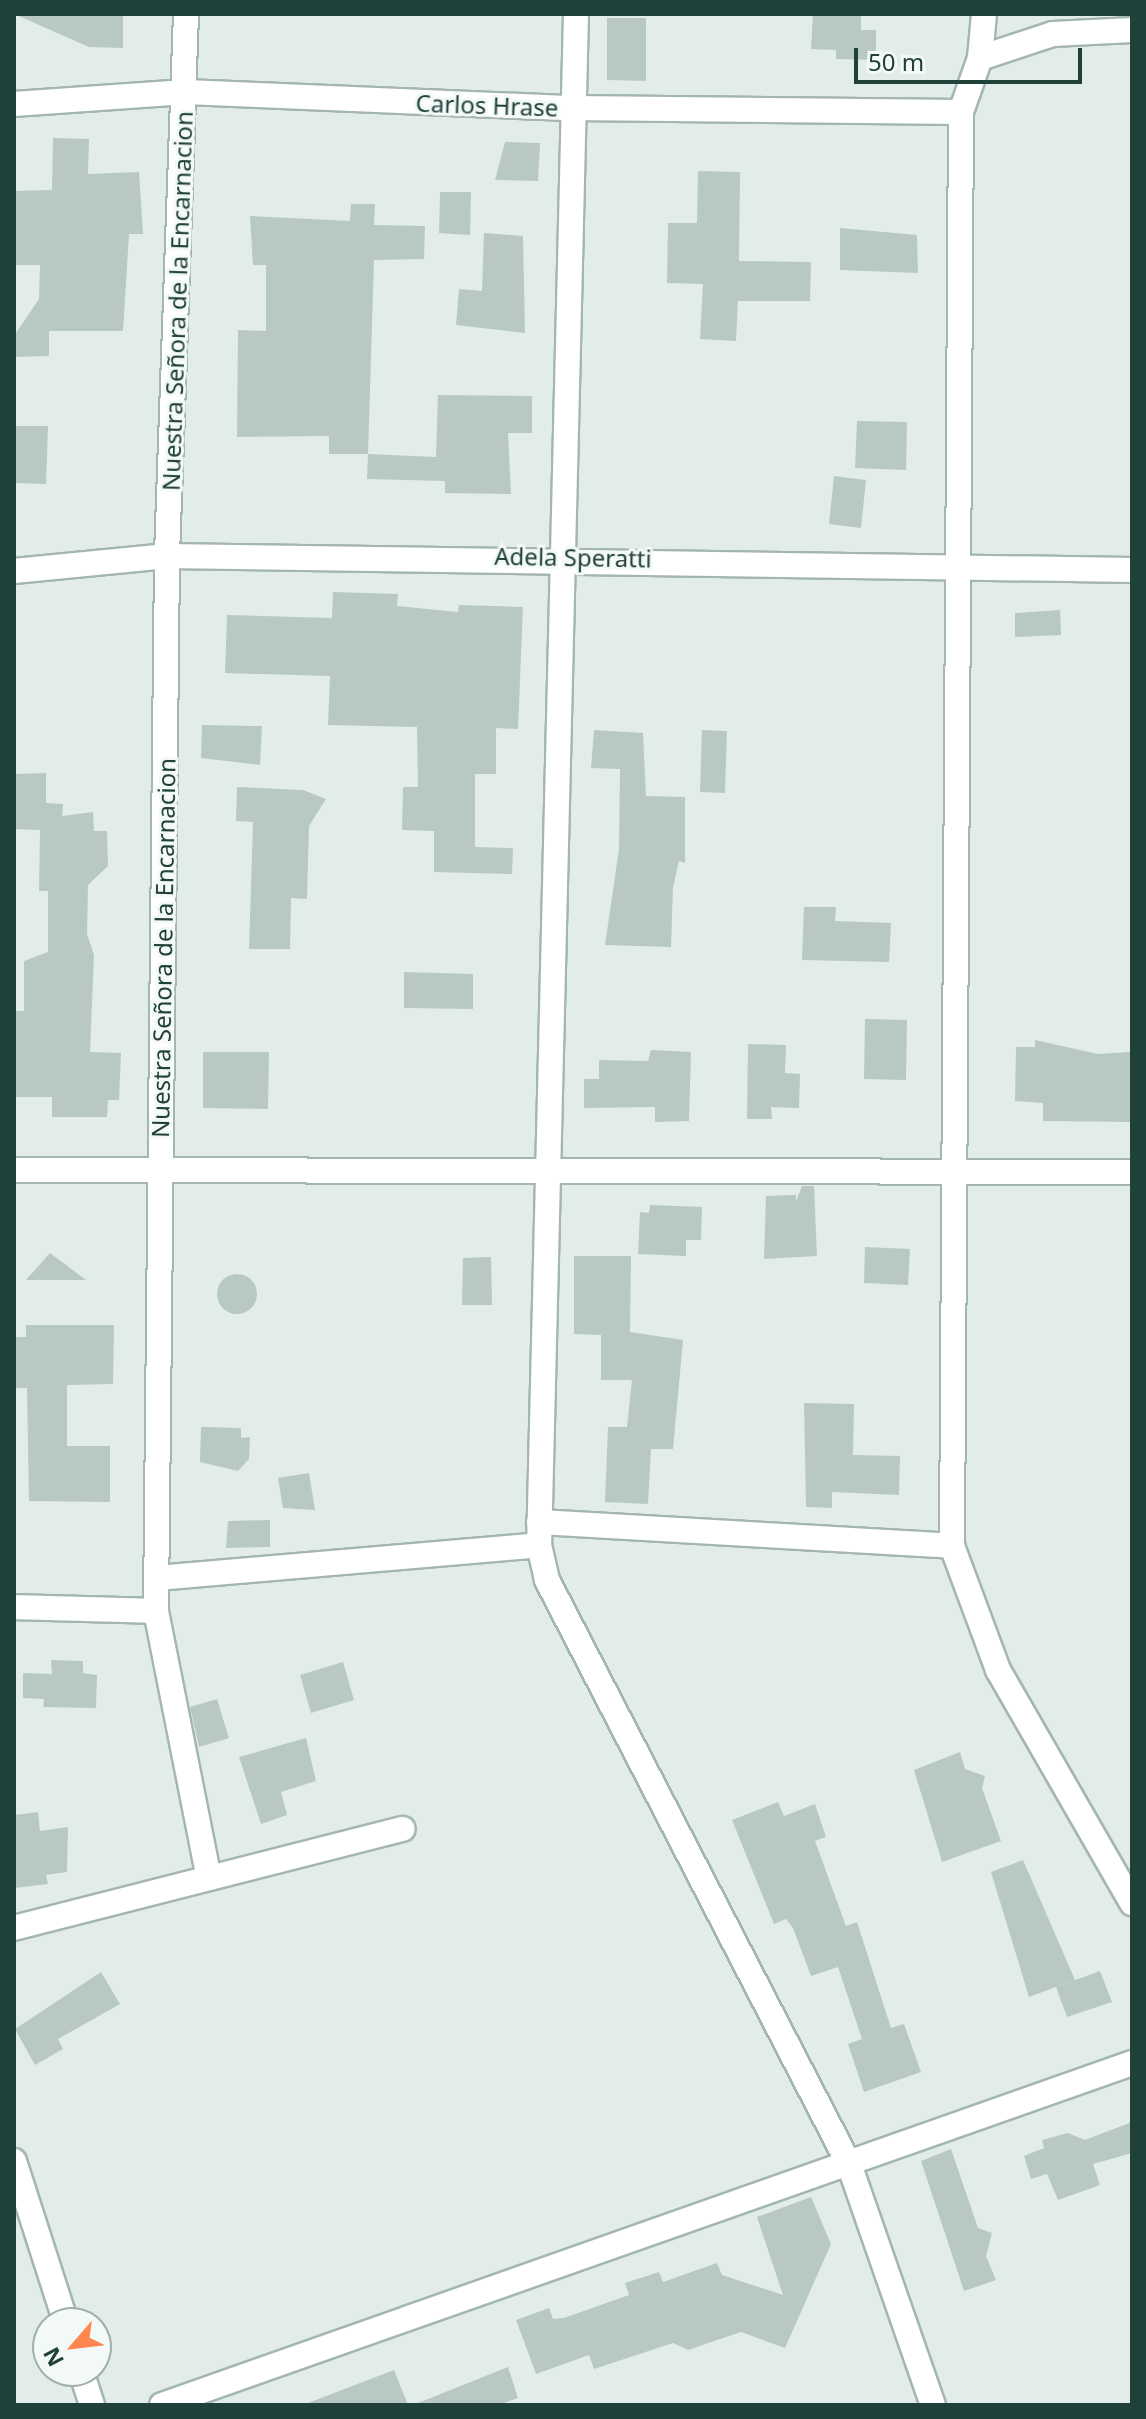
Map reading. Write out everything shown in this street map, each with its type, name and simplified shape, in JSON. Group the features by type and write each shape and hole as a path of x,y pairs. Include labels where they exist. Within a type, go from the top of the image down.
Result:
{"street":[{"name":"Nuestra Señora de la Encarnacion","path":"186,14 186,92 167,556 156,1611 209,1878"},
{"path":"576,14 566,556 544,1171 539,1534 547,1580 849,2164 933,2405"},
{"path":"984,14 980,58 961,112 953,564 952,1546 998,1670 1132,1903"},
{"path":"980,58 1053,34 1132,30"},
{"name":"Carlos Hrase","path":"14,104 186,92 573,108 961,112"},
{"name":"Adela Speratti","path":"14,571 167,556 566,556 1132,570"},
{"path":"14,1170 1132,1172"},
{"path":"157,1578 539,1534 952,1546"},
{"path":"14,1607 156,1611"},
{"path":"14,1928 403,1829"},
{"path":"162,2405 1132,2063"},
{"path":"14,2161 61,2307"}],"building":[{"path":"14,14 123,14 123,48 89,47"},
{"path":"813,14 861,14 861,30 876,30 876,60 836,59 836,50 811,49"},
{"path":"607,18 646,18 646,81 607,80"},
{"path":"53,138 89,139 88,174 139,172 143,234 129,234 123,331 49,331 49,356 14,357 14,336 39,299 40,265 14,265 14,191 52,190"},
{"path":"505,142 540,143 538,181 495,180"},
{"path":"698,171 740,172 739,261 811,262 810,301 738,301 736,341 700,339 703,284 667,283 668,223 697,223"},
{"path":"440,192 471,192 470,235 439,233"},
{"path":"351,204 375,204 374,225 425,226 424,259 374,260 368,454 329,454 329,436 237,437 238,330 266,331 266,265 253,265 250,216 350,221"},
{"path":"840,228 917,235 918,273 840,270"},
{"path":"484,233 523,236 525,333 456,325 459,289 482,291"},
{"path":"438,395 532,396 532,433 508,433 511,494 445,493 445,481 367,479 368,454 436,457"},
{"path":"857,421 907,422 906,470 855,468"},
{"path":"14,426 48,426 46,484 14,483"},
{"path":"834,476 866,480 861,528 829,524"},
{"path":"333,592 398,594 397,606 458,612 459,605 523,607 518,729 496,728 496,774 475,774 475,847 513,848 512,874 434,872 434,831 402,830 403,787 418,787 417,727 328,725 330,676 225,673 227,615 332,618"},
{"path":"1060,610 1061,635 1015,637 1015,613"},
{"path":"202,725 262,726 260,765 201,758"},
{"path":"594,730 643,733 646,796 685,797 685,863 679,861 673,887 671,947 605,945 619,849 620,769 591,768"},
{"path":"702,730 727,731 725,793 700,792"},
{"path":"46,773 46,803 63,804 62,816 93,812 94,831 107,831 108,866 88,885 87,934 94,955 90,1052 121,1053 119,1100 108,1100 107,1117 52,1117 52,1097 14,1097 14,1011 24,1011 24,961 48,952 48,891 39,891 40,830 14,829 14,774"},
{"path":"237,787 303,790 326,799 309,826 307,899 291,898 290,949 249,949 253,822 236,821"},
{"path":"804,907 836,907 835,921 891,923 889,962 802,960"},
{"path":"404,972 473,974 473,1009 404,1008"},
{"path":"865,1019 907,1020 906,1080 864,1079"},
{"path":"1035,1040 1098,1054 1130,1052 1132,1122 1043,1121 1043,1103 1015,1101 1016,1047 1035,1047"},
{"path":"748,1044 786,1045 785,1073 800,1074 799,1108 771,1107 772,1119 747,1119"},
{"path":"651,1050 691,1052 689,1121 655,1122 655,1107 584,1108 584,1079 599,1079 599,1060 648,1061"},
{"path":"203,1052 269,1052 268,1109 203,1108"},
{"path":"802,1186 814,1186 817,1256 764,1259 766,1196 796,1195 796,1202"},
{"path":"650,1205 702,1207 701,1240 686,1240 686,1256 638,1254 640,1212 649,1213"},
{"path":"865,1247 910,1249 908,1285 864,1283"},
{"path":"50,1253 86,1280 26,1280"},
{"path":"574,1256 631,1256 630,1332 683,1340 673,1449 651,1449 648,1504 605,1502 608,1427 627,1427 632,1380 601,1380 601,1335 574,1334"},
{"path":"491,1257 492,1305 462,1305 463,1258"},
{"path":"237,1274 251,1280 257,1294 251,1308 237,1314 223,1308 217,1294 223,1280"},
{"path":"26,1325 114,1325 113,1384 67,1385 67,1446 110,1446 110,1502 29,1501 27,1388 14,1388 14,1337 26,1337"},
{"path":"804,1403 854,1404 853,1455 900,1456 899,1495 832,1492 832,1508 806,1507"},
{"path":"201,1427 241,1428 241,1438 250,1437 249,1459 238,1471 200,1462"},
{"path":"309,1473 315,1510 283,1508 278,1478"},
{"path":"270,1520 270,1547 226,1548 228,1521"},
{"path":"51,1660 83,1661 83,1673 97,1675 96,1708 43,1707 44,1699 23,1698 23,1673 52,1674"},
{"path":"343,1662 354,1700 311,1713 300,1675"},
{"path":"217,1699 229,1738 199,1747 190,1707"},
{"path":"306,1738 316,1781 281,1792 287,1815 261,1824 239,1757"},
{"path":"960,1752 965,1769 985,1776 982,1788 1001,1841 942,1862 914,1770"},
{"path":"778,1802 784,1816 815,1804 826,1837 815,1841 846,1926 857,1922 891,2028 904,2024 921,2072 864,2092 848,2044 862,2039 838,1967 811,1976 793,1928 786,1919 774,1924 732,1820"},
{"path":"38,1812 40,1831 68,1827 67,1872 46,1875 48,1884 14,1888 14,1815"},
{"path":"1023,1860 1075,1980 1029,1997 991,1872"},
{"path":"1100,1971 1112,2002 1067,2017 1056,1987"},
{"path":"101,1972 120,2004 58,2039 63,2049 35,2065 15,2029"},
{"path":"1132,2122 1132,2153 1093,2164 1100,2185 1058,2200 1047,2174 1031,2179 1024,2156 1044,2148 1042,2140 1068,2133 1085,2140"},
{"path":"951,2149 978,2228 992,2233 986,2256 996,2280 964,2291 921,2161"},
{"path":"811,2197 831,2244 785,2348 741,2332 688,2350 673,2343 594,2369 589,2355 536,2374 516,2320 549,2308 553,2319 564,2318 629,2295 625,2283 659,2272 663,2282 717,2263 722,2275 783,2295 757,2217"},
{"path":"508,2367 518,2398 498,2405 413,2405"},
{"path":"394,2370 408,2405 308,2403"}]}
